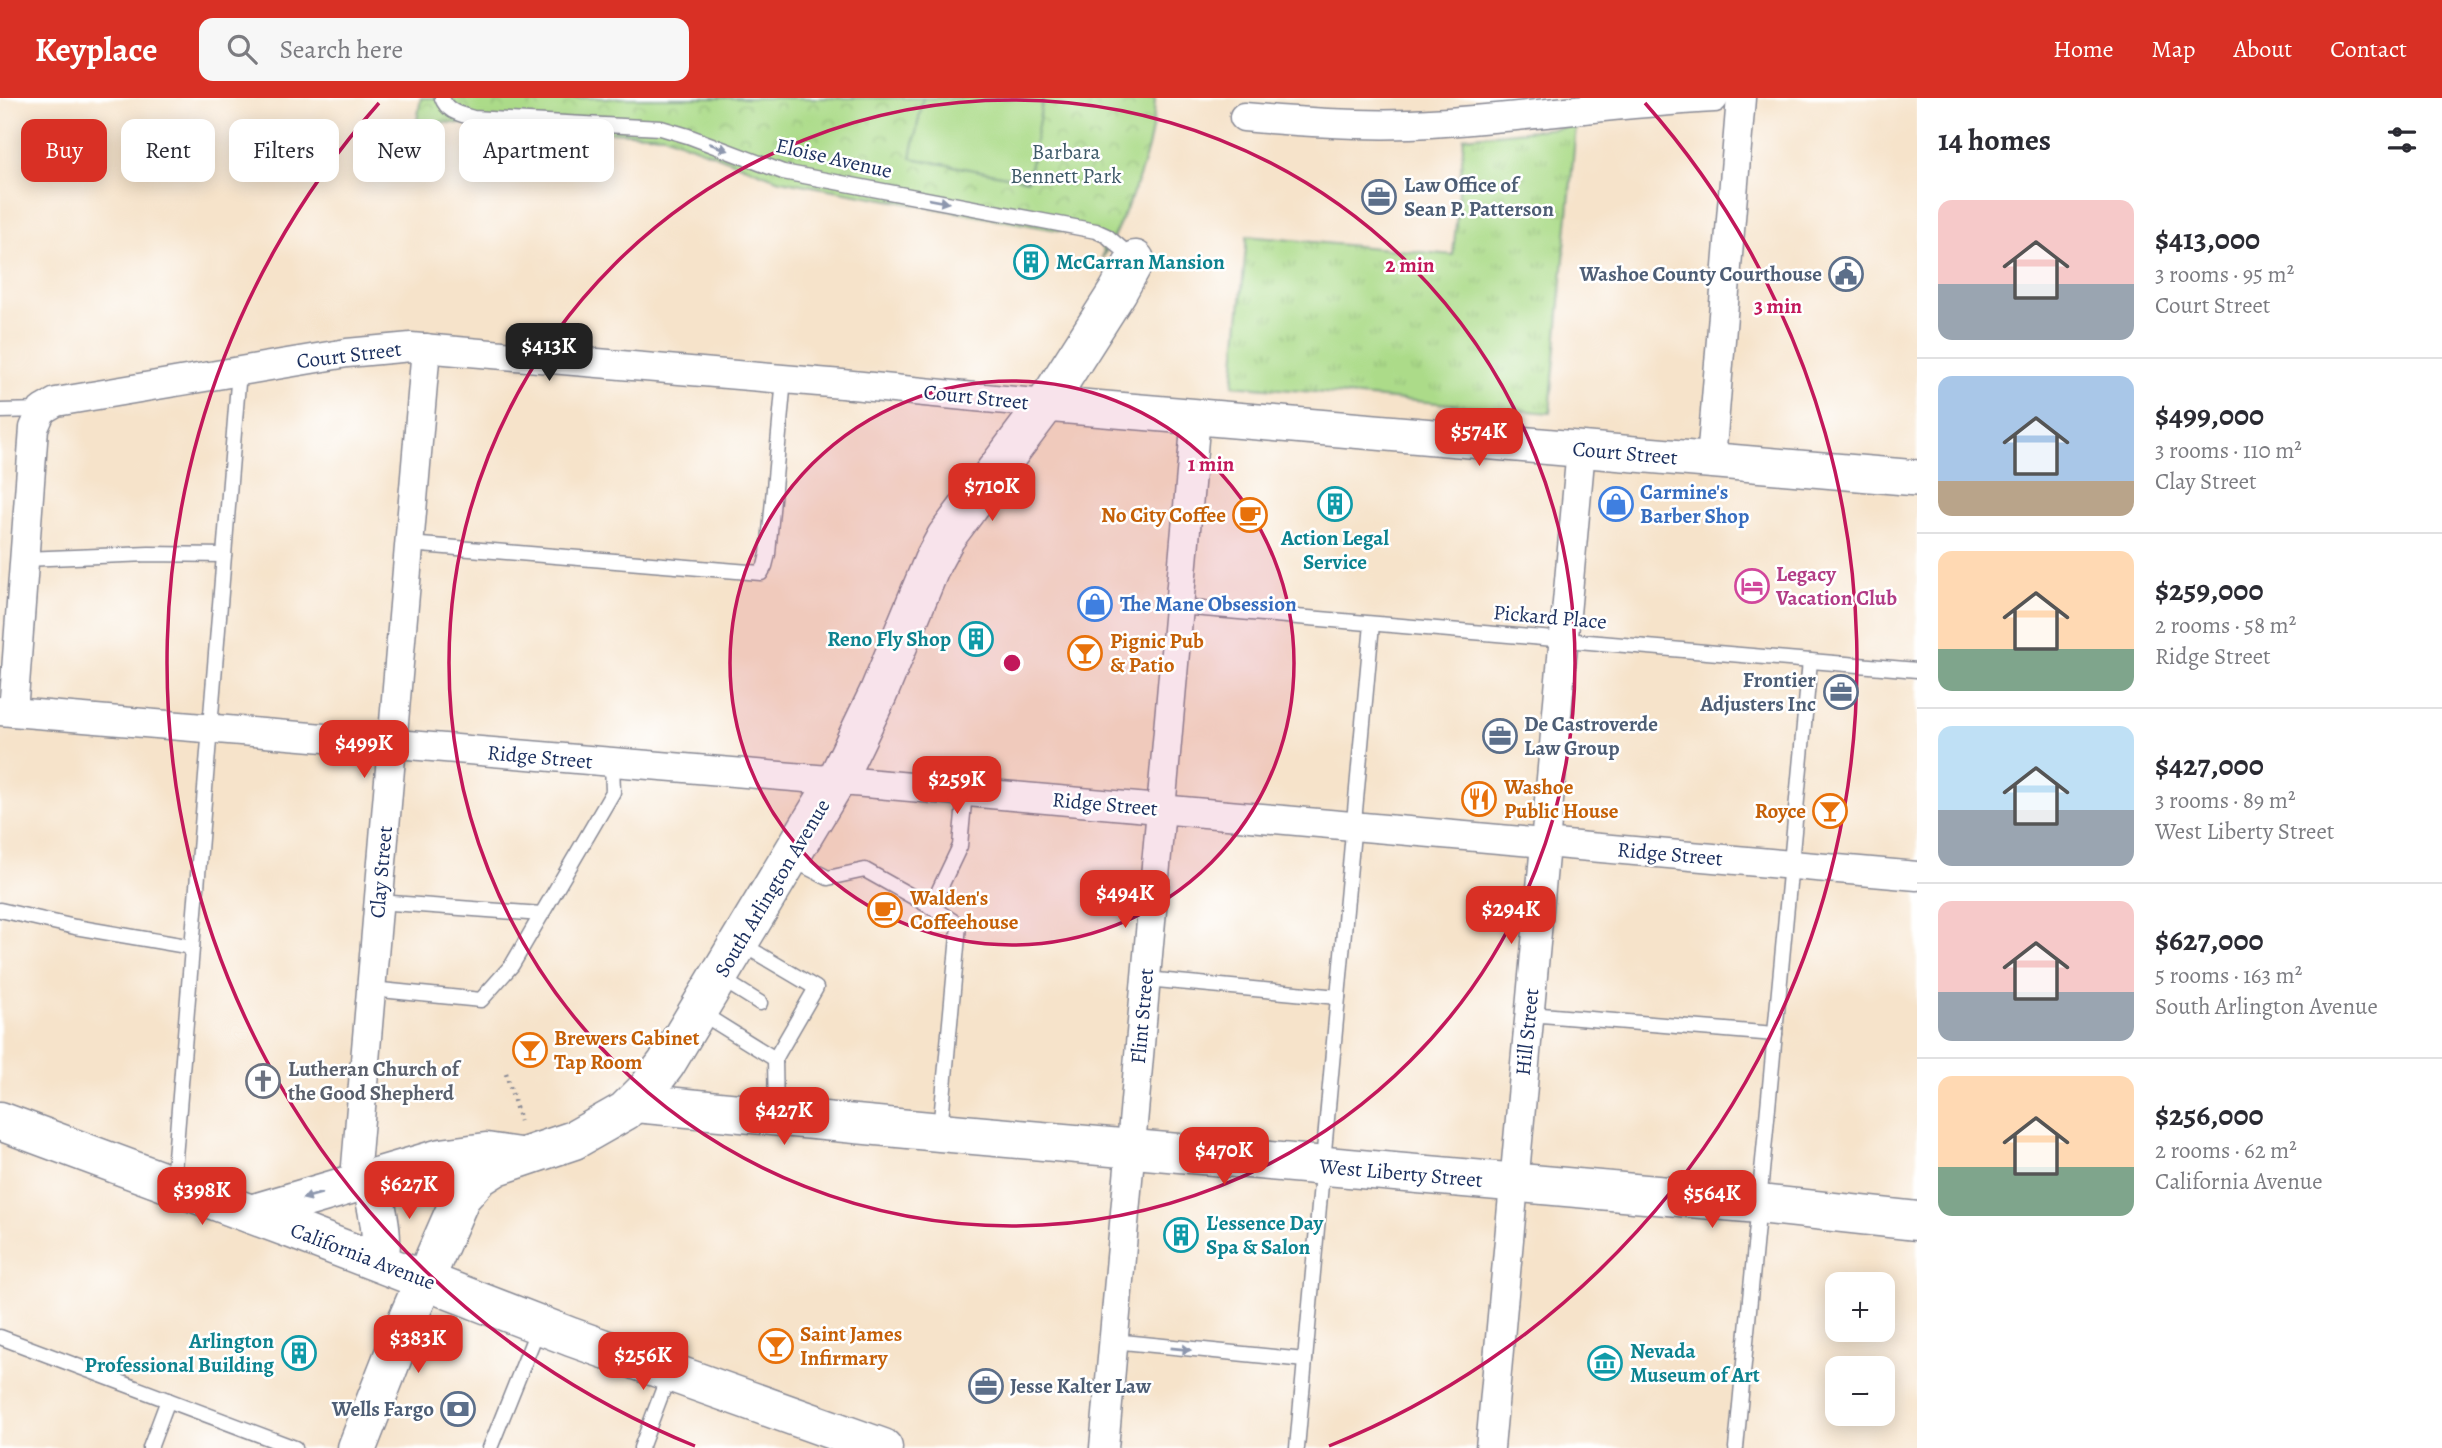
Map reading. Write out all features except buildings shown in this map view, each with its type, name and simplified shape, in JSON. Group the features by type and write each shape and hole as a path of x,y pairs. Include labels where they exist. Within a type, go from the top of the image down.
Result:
{"main road":[{"name":"South Arlington Avenue","path":"357,1448 424,1279 461,1197 478,1178 497,1166 520,1139 574,1140 635,1103 666,1065 836,781 873,705 933,561 946,537 1046,404 1135,260"},
{"name":"West Liberty Street","path":"635,1103 1759,1204 1917,1221"},
{"name":"California Avenue","path":"0,1122 173,1184 540,1324 883,1448"},
{"path":"251,1214 441,1158 486,1153 520,1139"},
{"path":"370,1179 382,1233 379,1262"}],"street":[{"path":"1244,117 1322,124 1410,124 1714,98"},
{"path":"1711,460 1741,98"},
{"name":"Court Street","path":"42,410 55,402 385,347 426,348 1917,478"},
{"name":"Clay Street","path":"370,1179 360,1174 356,1166 426,348"},
{"path":"6,712 24,559 34,428 42,410"},
{"name":"Flint Street","path":"1104,1448 1196,417"},
{"name":"Hill Street","path":"1490,1448 1581,449"},
{"name":"Ridge Street","path":"6,712 965,792 1917,876"}],"lane":[{"name":"Eloise Avenue","path":"442,98 444,106 473,118 661,128 712,144 783,172 1096,230 1135,260"},
{"path":"173,1184 239,371"},
{"path":"409,544 761,573 768,554 785,379"},
{"path":"0,411 42,410"},
{"path":"24,559 139,554 224,555"},
{"name":"Pickard Place","path":"1180,607 1917,670"},
{"path":"1297,1448 1371,624"},
{"path":"1736,1448 1810,661"},
{"path":"371,989 481,1000 512,965 613,792 612,763"},
{"path":"931,908 960,846 965,792"},
{"path":"790,858 828,878 865,870 959,925 940,1132"},
{"path":"378,902 542,914"},
{"path":"0,910 75,927 192,947"},
{"path":"740,942 816,988 790,1022 775,1059 776,1117"},
{"path":"719,977 760,1003"},
{"path":"1146,979 1338,998"},
{"path":"698,1011 775,1059"},
{"path":"1529,1014 1775,1034"},
{"path":"490,1448 540,1324"},
{"path":"0,1337 295,1448"},
{"path":"1113,1341 1305,1360"},
{"path":"641,1448 671,1370"},
{"path":"150,1448 168,1400"}],"path":[{"path":"506,1073 520,1139"}],"green space":[{"name":"Barbara Bennett Park","path":"421,98 1155,98 1150,140 1144,160 1121,221 1102,259 1104,251 1100,243 1090,236 777,179 664,135 614,132 614,119 459,119 459,123 445,123 445,119 417,119"},
{"path":"923,98 1043,98 1028,180 911,158"},
{"path":"1576,126 1550,413 1233,385 1247,236 1453,255 1464,137"}],"place":[{"name":"Law Office of Sean P. Patterson","path":"1379,197"},
{"name":"McCarran Mansion","path":"1031,262"},
{"name":"Washoe County Courthouse","path":"1846,274"},
{"name":"Action Legal Service","path":"1335,504"},
{"name":"Carmine's Barber Shop","path":"1616,504"},
{"name":"No City Coffee","path":"1250,515"},
{"name":"Legacy Vacation Club","path":"1752,586"},
{"name":"The Mane Obsession","path":"1095,604"},
{"name":"Reno Fly Shop","path":"976,639"},
{"name":"Pignic Pub & Patio","path":"1085,653"},
{"name":"Frontier Adjusters Inc","path":"1841,692"},
{"name":"De Castroverde Law Group","path":"1500,736"},
{"name":"Washoe Public House","path":"1479,799"},
{"name":"Royce","path":"1830,811"},
{"name":"Walden's Coffeehouse","path":"885,910"},
{"name":"Brewers Cabinet Tap Room","path":"530,1050"},
{"name":"Lutheran Church of the Good Shepherd","path":"263,1081"},
{"name":"L'essence Day Spa & Salon","path":"1181,1235"},
{"name":"Saint James Infirmary","path":"776,1346"},
{"name":"Arlington Professional Building","path":"299,1353"},
{"name":"Nevada Museum of Art","path":"1605,1363"},
{"name":"Jesse Kalter Law","path":"986,1386"},
{"name":"Wells Fargo","path":"458,1409"}]}
